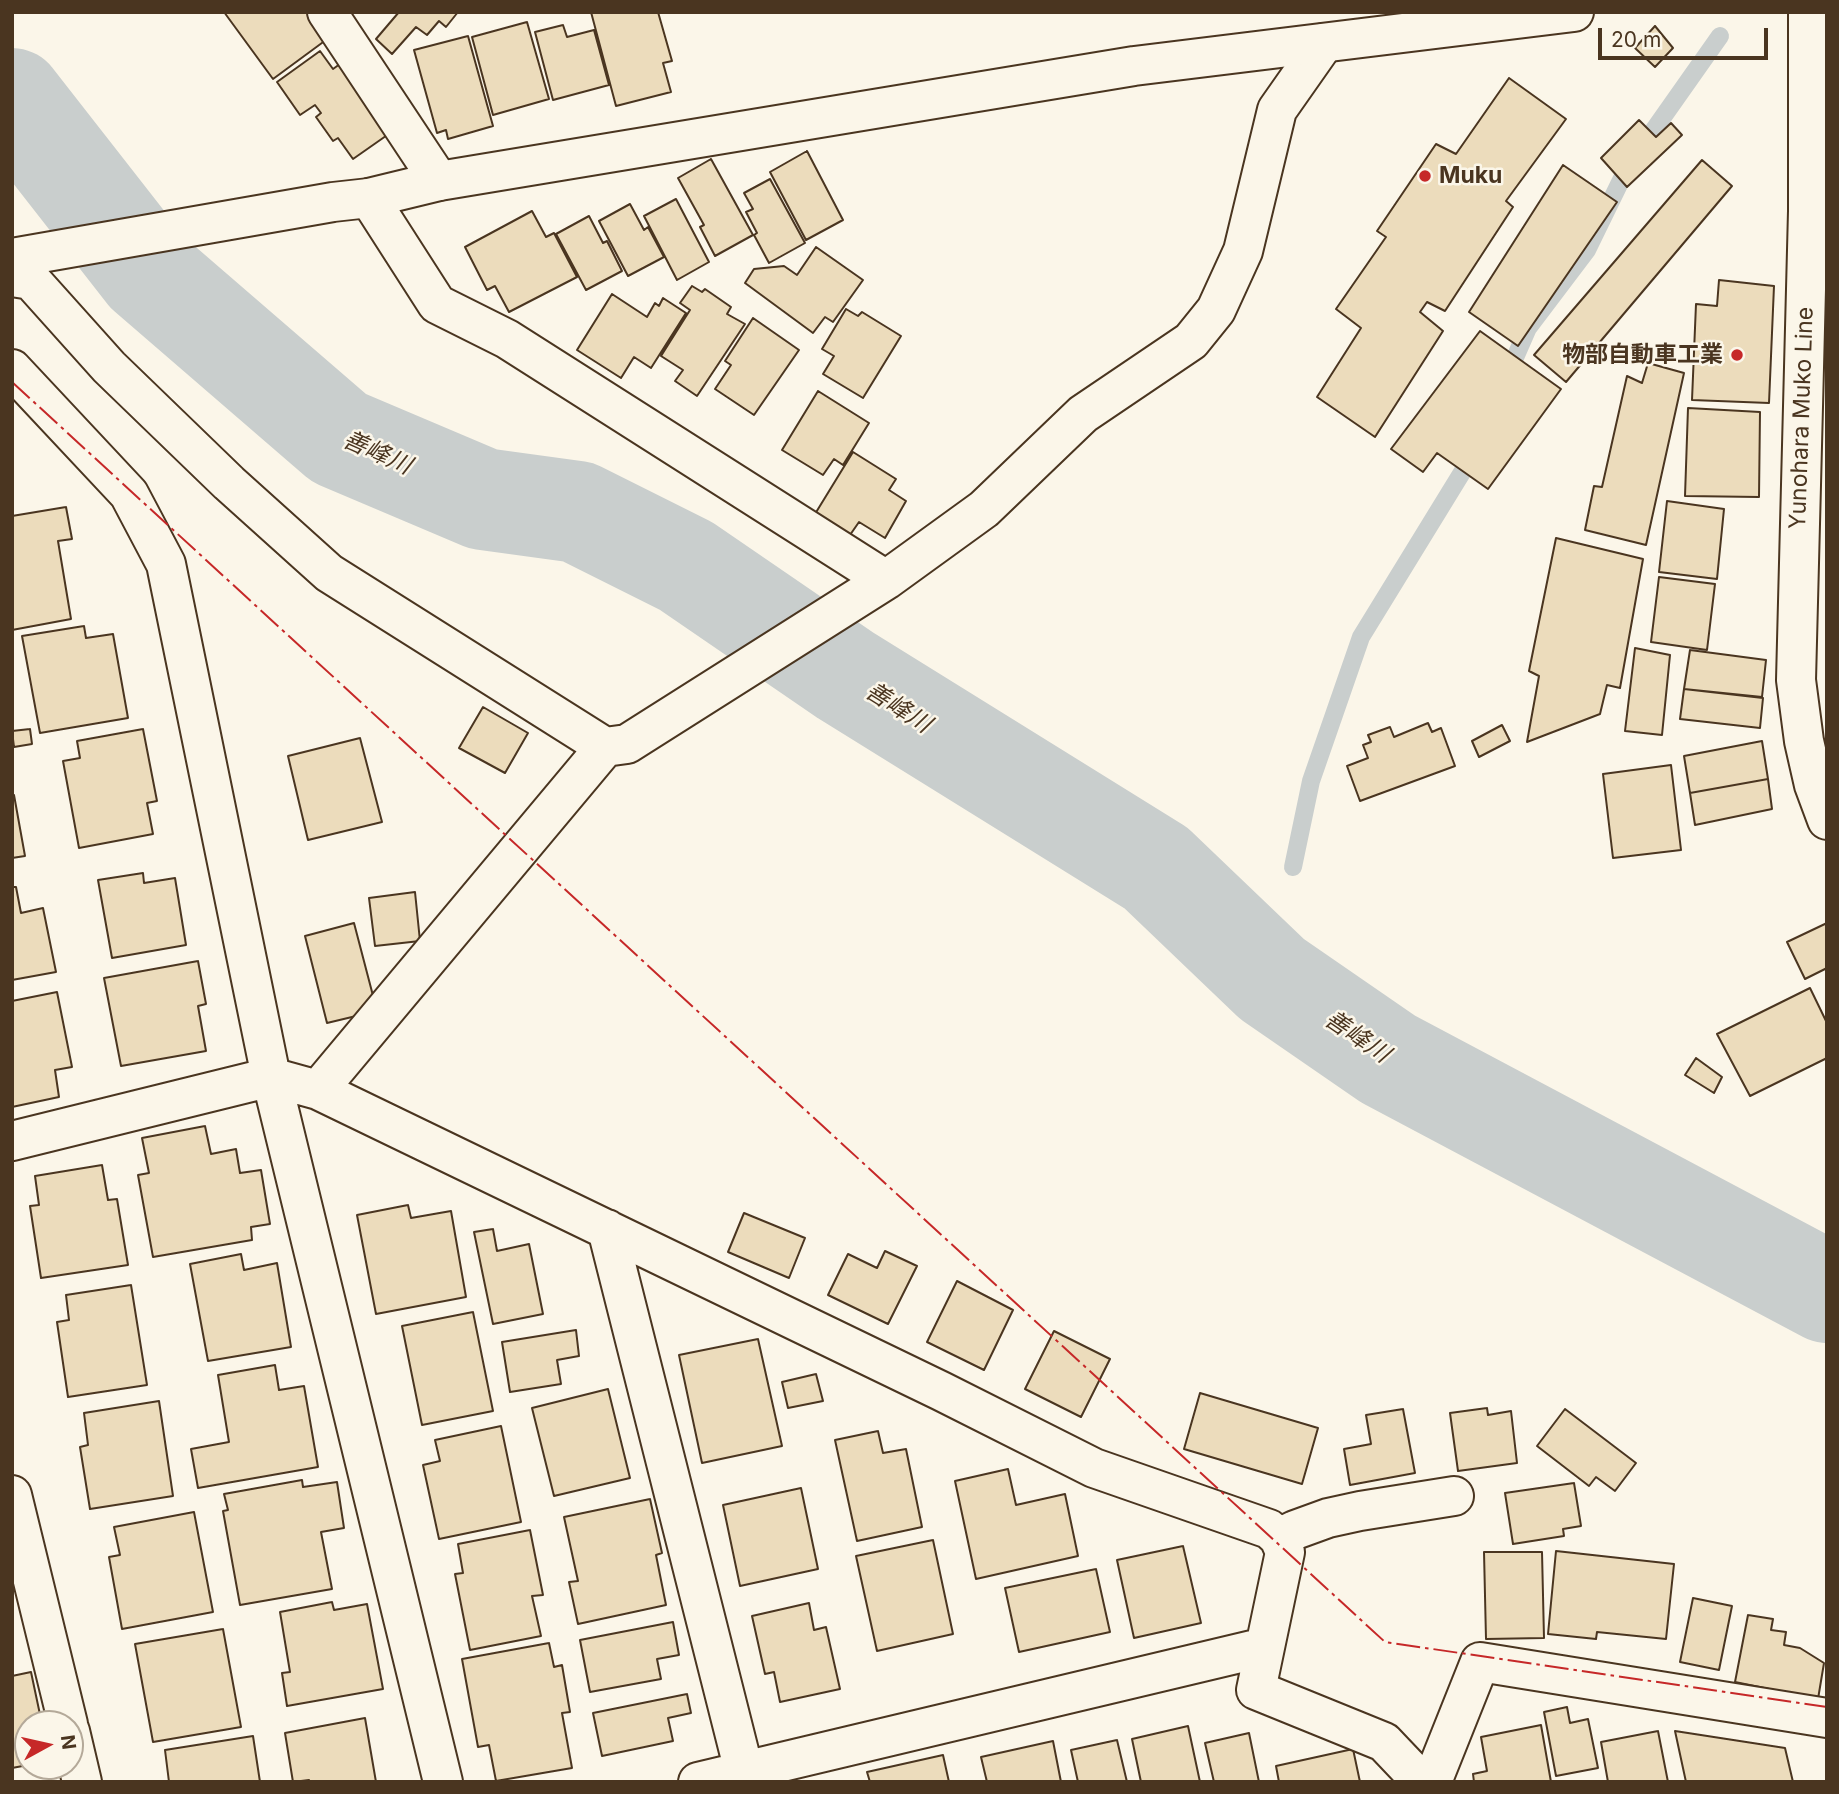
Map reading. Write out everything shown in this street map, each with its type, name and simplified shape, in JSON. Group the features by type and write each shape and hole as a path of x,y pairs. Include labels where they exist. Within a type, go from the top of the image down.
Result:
{"street":[{"path":"327,12 439,180"},
{"path":"12,258 351,200 439,180 1134,66 1574,12"},
{"name":"Yunohara Muko Line","path":"1808,12 1818,212 1796,680 1804,741 1814,785 1827,820"},
{"path":"318,1090 616,746 886,580 984,509 1083,414 1191,341 1216,310 1243,251 1277,110 1324,43"},
{"path":"351,200 437,304 508,339 886,580"},
{"path":"12,277 31,280 109,367 229,483 329,573 616,746"},
{"path":"12,369 128,494 166,564 271,1077 443,1782"},
{"path":"12,1141 271,1077 318,1090 1094,1468 1269,1529 1279,1538 1285,1552 1256,1690 1384,1742 1422,1782"},
{"path":"607,1229 744,1771"},
{"path":"12,1494 65,1710"},
{"path":"1279,1538 1339,1516 1454,1496"},
{"path":"698,1782 1265,1647"},
{"path":"1432,1782 1480,1662 1827,1718"}],"building":[{"path":"224,12 312,12 330,37 273,79"},
{"path":"399,12 458,12 446,27 439,21 427,35 416,27 392,54 376,39"},
{"path":"591,12 658,12 672,61 663,63 671,92 616,106"},
{"path":"527,22 549,99 493,115 472,37"},
{"path":"563,25 567,37 594,30 609,85 553,100 535,32"},
{"path":"1655,26 1673,48 1655,67 1635,48"},
{"path":"468,36 493,126 448,139 446,130 437,133 414,50"},
{"path":"320,51 333,69 344,61 393,131 353,159 338,138 333,141 316,117 321,113 315,105 300,115 277,82"},
{"path":"1509,78 1566,119 1506,201 1513,207 1445,311 1427,302 1420,312 1443,331 1375,437 1317,397 1361,328 1336,309 1386,237 1377,231 1436,144 1456,154"},
{"path":"1639,120 1656,137 1671,123 1682,135 1627,187 1601,158"},
{"path":"807,151 843,220 806,240 770,172"},
{"path":"711,159 753,235 715,256 700,227 704,225 678,178"},
{"path":"1702,160 1732,186 1566,382 1534,355"},
{"path":"1563,165 1617,202 1518,346 1469,312"},
{"path":"770,179 805,243 769,263 754,235 757,233 746,212 753,209 744,193"},
{"path":"676,199 709,262 677,280 644,216"},
{"path":"630,204 644,230 648,227 664,257 628,276 599,221"},
{"path":"532,211 546,237 554,233 577,277 509,312 495,286 487,290 465,247"},
{"path":"589,216 603,243 607,241 622,271 586,290 556,234"},
{"path":"816,247 863,280 833,322 825,317 813,333 745,283 754,269 784,266 797,275"},
{"path":"1719,280 1774,286 1769,403 1692,400 1696,304 1717,306"},
{"path":"692,286 702,292 705,289 731,307 727,314 745,324 697,396 675,381 683,370 661,356 690,310 680,303"},
{"path":"612,294 647,317 655,303 659,306 663,298 686,313 651,368 634,357 621,378 577,350"},
{"path":"846,309 858,316 862,312 901,336 863,398 823,374 834,356 822,349"},
{"path":"753,318 799,350 754,415 715,389 731,365 725,361"},
{"path":"1480,331 1561,389 1488,489 1437,453 1423,472 1391,449"},
{"path":"1648,363 1684,373 1646,545 1585,530 1594,486 1602,487 1627,376 1642,383"},
{"path":"818,391 869,423 843,465 834,459 823,475 782,450"},
{"path":"1688,408 1760,412 1759,497 1685,496"},
{"path":"853,452 896,479 889,490 906,501 885,538 859,522 850,535 815,514"},
{"path":"1667,501 1724,509 1717,579 1659,572"},
{"path":"66,507 72,539 58,541 71,619 12,630 12,516"},
{"path":"1556,538 1643,559 1620,688 1607,685 1600,714 1527,742 1539,676 1529,671"},
{"path":"1659,577 1715,584 1707,650 1651,642"},
{"path":"84,626 86,638 113,634 128,718 40,733 22,636"},
{"path":"1635,648 1670,655 1662,735 1625,731"},
{"path":"1690,650 1766,660 1762,697 1684,689"},
{"path":"1684,689 1763,698 1760,728 1680,719"},
{"path":"483,707 528,733 505,773 459,748"},
{"path":"1428,723 1432,732 1441,728 1455,766 1360,801 1347,766 1368,758 1363,745 1371,742 1368,735 1390,727 1394,737"},
{"path":"1502,725 1510,741 1479,757 1472,741"},
{"path":"30,729 32,744 14,747 12,731"},
{"path":"143,729 157,801 147,803 153,834 79,848 63,761 80,758 77,741"},
{"path":"360,738 382,822 308,840 288,756"},
{"path":"1762,741 1768,779 1690,793 1684,756"},
{"path":"1671,765 1681,850 1613,858 1603,774"},
{"path":"1768,779 1772,809 1695,825 1690,793"},
{"path":"14,795 25,856 12,858 12,796"},
{"path":"143,873 144,883 175,878 186,945 112,958 98,880"},
{"path":"12,887 16,887 21,913 43,908 56,972 12,980"},
{"path":"415,892 420,941 375,946 369,898"},
{"path":"354,923 377,1011 327,1023 305,936"},
{"path":"1827,923 1827,968 1805,979 1787,942"},
{"path":"198,961 206,1004 198,1006 206,1051 121,1066 104,978"},
{"path":"1810,988 1827,1023 1827,1058 1750,1096 1717,1034"},
{"path":"57,992 72,1067 55,1070 59,1097 12,1107 12,1001"},
{"path":"1696,1058 1722,1077 1714,1093 1685,1075"},
{"path":"205,1126 211,1154 236,1149 240,1173 261,1170 270,1224 251,1227 252,1240 153,1257 138,1175 149,1173 142,1138"},
{"path":"102,1165 108,1200 117,1199 128,1265 41,1278 30,1206 39,1205 35,1176"},
{"path":"408,1205 411,1218 451,1211 466,1297 376,1314 357,1215"},
{"path":"744,1213 805,1238 789,1278 728,1252"},
{"path":"493,1229 497,1251 529,1244 543,1314 493,1324 474,1232"},
{"path":"885,1251 917,1266 888,1324 828,1295 848,1254 877,1268"},
{"path":"241,1254 244,1270 277,1263 291,1347 208,1361 190,1264"},
{"path":"957,1281 1013,1310 984,1370 927,1342"},
{"path":"131,1285 147,1385 68,1397 57,1322 69,1320 66,1295"},
{"path":"473,1312 493,1411 422,1425 402,1326"},
{"path":"576,1330 579,1356 557,1360 561,1384 510,1392 502,1342"},
{"path":"1054,1331 1110,1359 1081,1417 1025,1389"},
{"path":"758,1339 782,1446 702,1463 679,1355"},
{"path":"275,1365 279,1390 304,1386 318,1467 198,1488 191,1449 229,1442 218,1375"},
{"path":"816,1374 823,1401 788,1408 782,1382"},
{"path":"608,1389 630,1478 554,1496 532,1408"},
{"path":"1200,1393 1318,1428 1302,1484 1184,1449"},
{"path":"159,1401 173,1496 90,1509 80,1447 88,1445 84,1413"},
{"path":"1487,1408 1488,1415 1511,1411 1517,1463 1458,1471 1450,1413"},
{"path":"1403,1409 1415,1473 1350,1485 1344,1449 1371,1444 1366,1415"},
{"path":"1565,1409 1636,1463 1615,1491 1596,1477 1589,1486 1537,1446"},
{"path":"501,1426 521,1522 439,1539 423,1465 440,1461 435,1440"},
{"path":"878,1431 883,1453 906,1449 922,1527 857,1541 835,1440"},
{"path":"1008,1469 1016,1505 1065,1494 1078,1556 976,1579 955,1481"},
{"path":"302,1480 303,1487 337,1482 344,1528 321,1532 332,1589 240,1605 223,1511 228,1510 224,1494"},
{"path":"1574,1483 1581,1526 1563,1529 1564,1536 1513,1544 1505,1493"},
{"path":"801,1488 818,1569 740,1586 723,1505"},
{"path":"650,1499 662,1553 656,1555 666,1605 578,1624 569,1582 578,1581 564,1517"},
{"path":"194,1512 213,1612 122,1629 109,1557 120,1555 114,1527"},
{"path":"530,1530 543,1595 532,1596 541,1636 470,1650 455,1574 463,1573 458,1544"},
{"path":"933,1540 953,1634 877,1651 856,1556"},
{"path":"1183,1546 1201,1623 1134,1638 1117,1560"},
{"path":"1556,1551 1674,1564 1666,1639 1597,1632 1596,1639 1548,1634"},
{"path":"1484,1552 1542,1552 1544,1638 1486,1639"},
{"path":"1096,1569 1110,1632 1019,1652 1005,1588"},
{"path":"1693,1598 1732,1606 1719,1670 1680,1662"},
{"path":"332,1602 334,1610 367,1604 383,1689 287,1706 282,1673 290,1672 280,1612"},
{"path":"809,1603 814,1630 826,1627 840,1689 780,1702 774,1672 765,1674 752,1616"},
{"path":"1748,1615 1773,1619 1771,1630 1786,1632 1784,1645 1800,1648 1824,1663 1818,1699 1735,1682"},
{"path":"673,1622 679,1655 657,1659 661,1679 590,1692 580,1640"},
{"path":"223,1629 241,1727 153,1742 135,1644"},
{"path":"549,1643 554,1667 562,1665 570,1712 562,1713 572,1768 496,1781 489,1745 478,1747 462,1659"},
{"path":"31,1672 39,1710 14,1710 12,1768 12,1676"},
{"path":"687,1694 691,1713 668,1718 673,1741 602,1756 593,1713"},
{"path":"1567,1707 1570,1723 1588,1719 1598,1768 1556,1776 1544,1712"},
{"path":"365,1718 376,1782 293,1782 285,1733"},
{"path":"1541,1725 1551,1782 1474,1782 1473,1774 1487,1771 1481,1737"},
{"path":"1188,1726 1200,1782 1141,1782 1132,1739"},
{"path":"1658,1731 1668,1782 1608,1782 1601,1742"},
{"path":"1675,1731 1785,1748 1793,1782 1686,1782"},
{"path":"1249,1733 1259,1782 1214,1782 1205,1743"},
{"path":"253,1736 260,1782 169,1782 165,1750"},
{"path":"1117,1740 1127,1782 1078,1782 1071,1750"},
{"path":"1053,1741 1061,1782 987,1782 981,1757"},
{"path":"1353,1749 1360,1782 1279,1782 1276,1766"},
{"path":"943,1755 949,1782 870,1782 867,1772"}],"waterway":[{"path":"1507,376 1528,328 1587,250 1627,168 1720,36"},
{"name":"善峰川","path":"12,99 148,273 339,438 483,499 578,512 686,566 845,675 1156,868 1272,979 1388,1059 1827,1292"},
{"path":"1293,867 1311,781 1361,637 1474,453"}],"power":[{"path":"12,382 1385,1642 1827,1707"}],"place":[{"name":"Muku","path":"1425,176"},
{"name":"物部自動車工業","path":"1737,355"}]}
